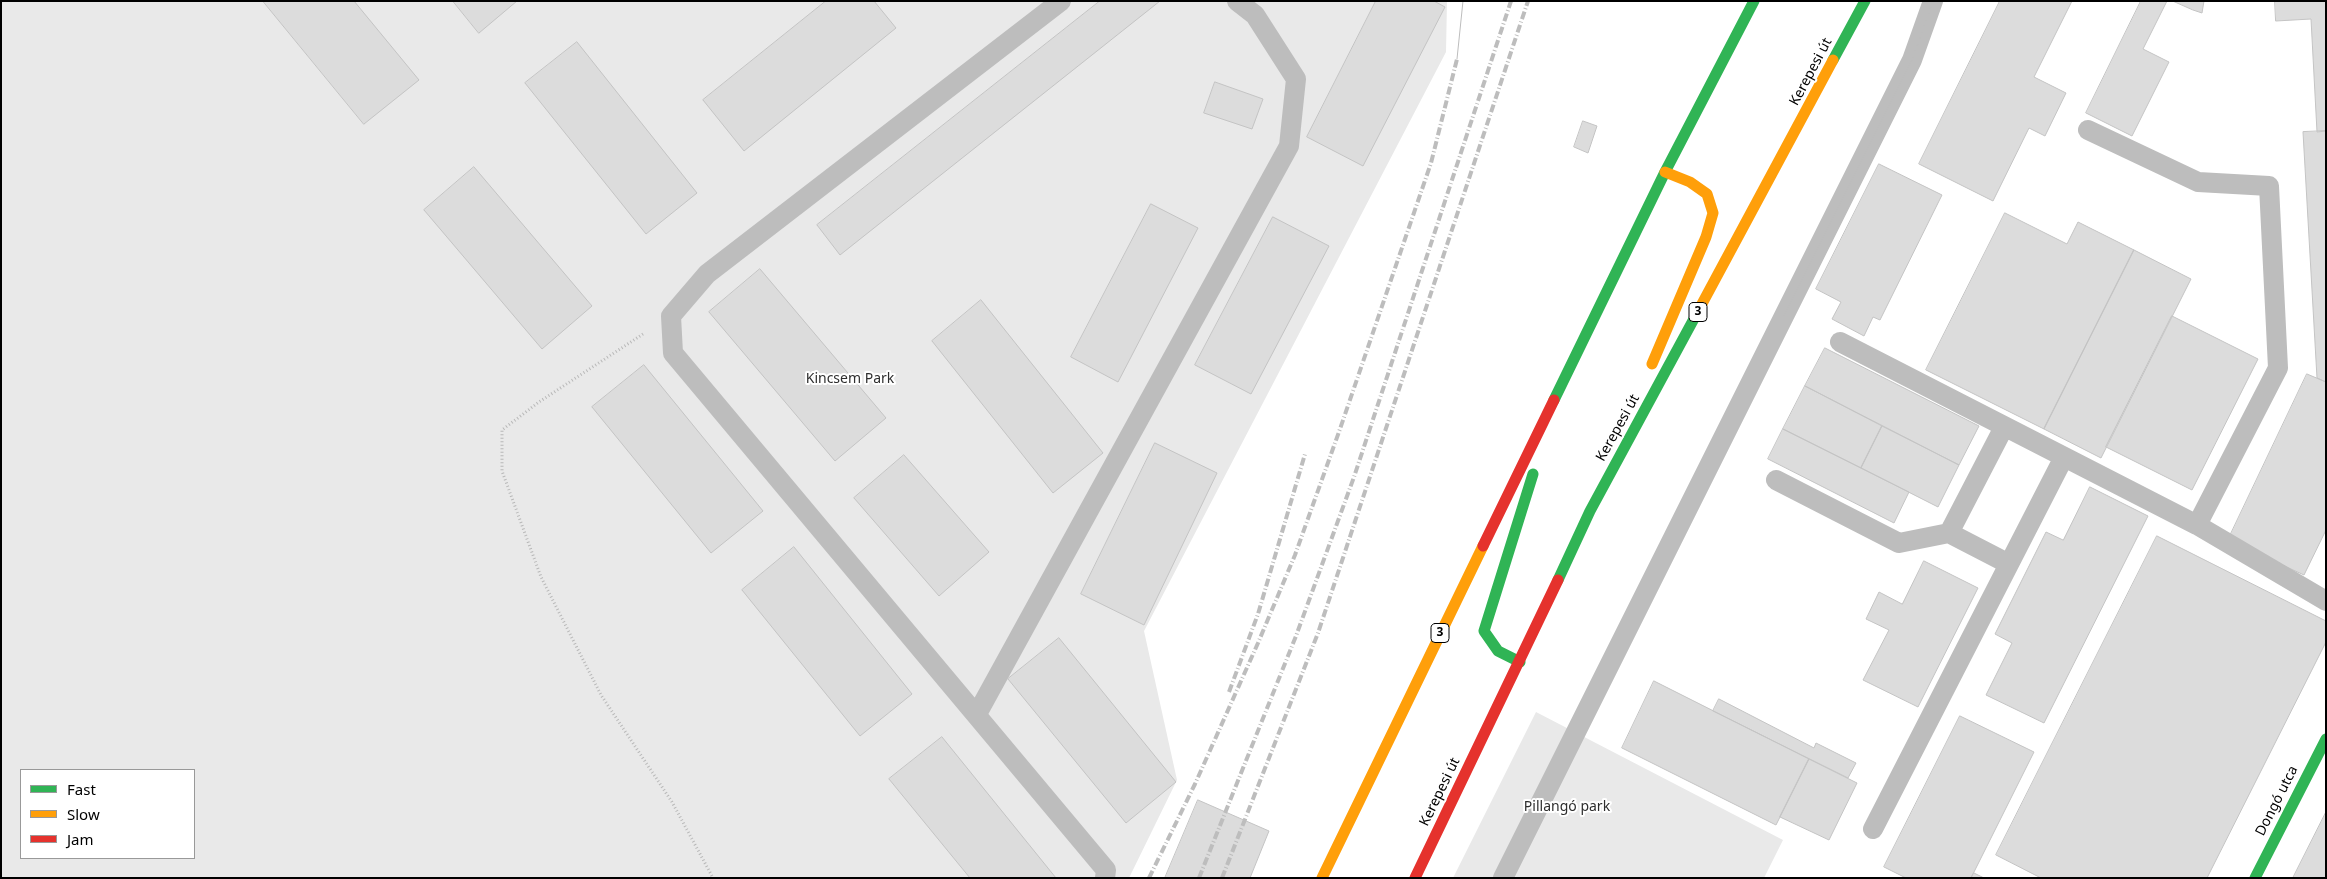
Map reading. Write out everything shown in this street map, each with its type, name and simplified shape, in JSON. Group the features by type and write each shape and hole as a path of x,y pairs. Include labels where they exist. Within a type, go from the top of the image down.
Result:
{"main road":[{"name":"3","path":"1322,878 1665,172 1754,1"},
{"name":"Kerepesi út","path":"1415,878 1520,662 1590,511 1865,1"},
{"path":"1648,374 1706,237 1713,213 1707,194 1690,182 1665,172"},
{"path":"1520,662 1501,655 1491,645 1484,631 1559,389"},
{"path":"1590,511 1636,401"},
{"name":"Dongó utca","path":"2255,878 2326,739"}],"lane":[{"path":"1061,1 707,274 671,316 673,353 1106,870 1105,878"},
{"path":"976,714 1289,146 1296,79 1255,16 1237,1"},
{"path":"1503,878 1912,60 1933,1"},
{"path":"2088,130 2198,182 2269,186 2278,368 2197,525"},
{"path":"1840,342 2197,525 2326,601"},
{"path":"1949,533 2004,427"},
{"path":"1873,829 2064,457"},
{"path":"1776,480 1899,543 1949,533 2009,564"}],"path":[{"path":"671,316 540,402 502,430 502,472 541,577 597,687 672,802 713,878"}],"green space":[{"name":"Kincsem Park","path":"1,1 1447,1 1446,52 1144,631 1177,780 1129,878 1,878"},
{"name":"Pillangó park","path":"1536,712 1783,840 1764,878 1453,878"}],"building":[{"path":"263,1 354,1 419,80 364,124"},
{"path":"453,1 517,1 479,33"},
{"path":"826,1 874,1 896,28 744,151 703,100"},
{"path":"1100,1 1160,1 840,255 817,225"},
{"path":"1376,1 1434,1 1445,7 1363,166 1307,137"},
{"path":"2000,1 2072,1 2034,77 2066,93 2045,136 2029,128 1993,201 1919,164"},
{"path":"2141,1 2167,1 2143,49 2169,62 2132,136 2086,113"},
{"path":"2173,1 2204,1 2202,13 2193,10"},
{"path":"2275,1 2326,1 2326,131 2317,132 2311,19 2276,21"},
{"path":"577,42 697,193 646,234 525,83"},
{"path":"1215,82 1263,99 1252,129 1204,113"},
{"path":"1583,121 1597,126 1588,153 1574,147"},
{"path":"2326,131 2326,382 2317,378 2303,132"},
{"path":"1879,164 1942,195 1880,320 1873,317 1864,336 1832,319 1841,302 1816,289"},
{"path":"474,167 592,306 542,349 424,210"},
{"path":"1151,204 1198,228 1118,382 1071,357"},
{"path":"2005,213 2067,244 2078,222 2134,250 2044,429 1926,370"},
{"path":"1273,217 1329,246 1251,394 1195,365"},
{"path":"2134,250 2191,279 2101,458 2044,429"},
{"path":"760,269 886,418 835,461 709,312"},
{"path":"981,300 1103,453 1053,493 932,341"},
{"path":"2172,316 2258,359 2192,490 2106,447"},
{"path":"1825,348 1979,426 1959,465 1805,386"},
{"path":"644,365 763,511 711,553 592,407"},
{"path":"2307,374 2326,382 2326,530 2304,575 2228,540"},
{"path":"1805,386 1882,426 1861,468 1783,429"},
{"path":"1882,426 1959,465 1938,507 1861,468"},
{"path":"1783,429 1909,492 1894,523 1768,459"},
{"path":"1155,443 1217,473 1144,625 1081,594"},
{"path":"904,455 989,552 939,596 854,498"},
{"path":"2090,487 2148,516 2044,723 1986,695 2012,643 1995,634 2046,532 2063,540"},
{"path":"2157,536 2326,621 2326,642 2207,878 2041,878 1996,855"},
{"path":"794,547 912,694 860,736 742,590"},
{"path":"1924,561 1978,588 1918,707 1863,680 1889,630 1866,619 1879,592 1902,604"},
{"path":"1059,638 1176,782 1126,823 1008,679"},
{"path":"1654,681 1809,759 1776,825 1622,748"},
{"path":"1719,699 1814,748 1816,743 1856,763 1848,778 1713,711"},
{"path":"1960,716 2034,752 1971,878 1906,878 1884,867"},
{"path":"942,737 1056,878 970,878 889,779"},
{"path":"1809,759 1857,783 1829,840 1780,817"},
{"path":"1198,800 1269,831 1250,878 1165,878"},
{"path":"2326,812 2326,878 2293,878"},
{"path":"1974,873 1984,878 1971,878"}],"tram line":[{"path":"1457,59 1463,1"},
{"path":"1503,878 1912,60 1933,1"}],"railway":[{"path":"1199,878 1296,636 1354,477 1511,1"},
{"path":"1222,878 1318,633 1528,1"},
{"path":"1149,878 1195,784 1295,555 1431,163 1457,59"},
{"path":"1229,692 1258,614 1305,454"}],"traffic: fast":[{"path":"1554,400 1665,172 1754,1"},
{"path":"1833,60 1865,1"},
{"path":"1558,580 1590,511 1696,315"},
{"path":"1520,662 1498,651 1484,631 1533,474"},
{"path":"2255,878 2326,739"}],"traffic: slow":[{"path":"1696,315 1833,60"},
{"path":"1652,364 1706,237 1713,213 1707,194 1690,182 1665,172"},
{"path":"1322,878 1483,546"}],"traffic: jam":[{"path":"1483,546 1554,400"},
{"path":"1415,878 1558,580"}]}
